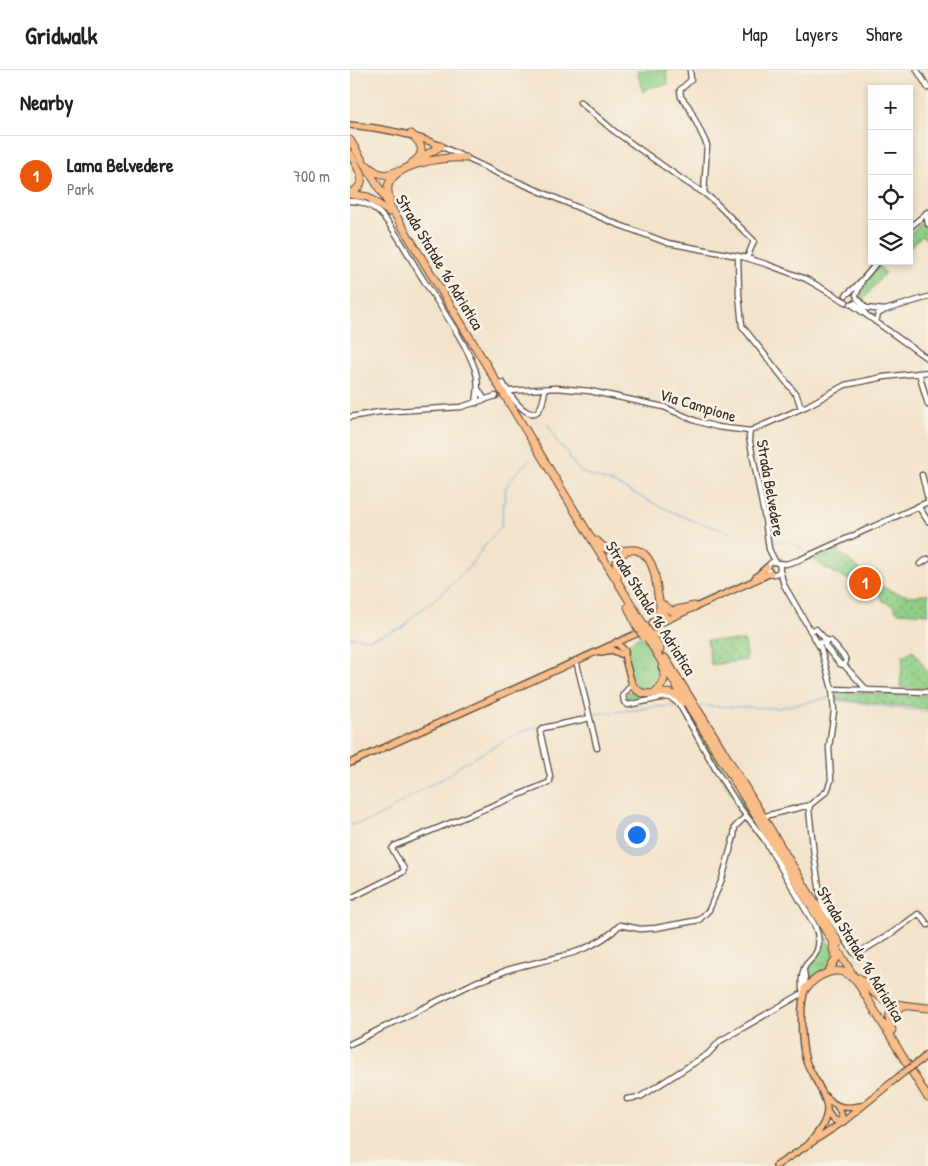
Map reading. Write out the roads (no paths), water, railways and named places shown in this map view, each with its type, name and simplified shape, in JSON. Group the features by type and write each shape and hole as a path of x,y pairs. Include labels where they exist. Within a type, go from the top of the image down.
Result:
{"highway":[{"path":"411,134 418,140 421,147 419,159"},
{"name":"Strada Statale 16 Adriatica","path":"350,140 628,607 640,623"},
{"path":"362,160 373,171 380,175 388,176 441,146"},
{"path":"433,160 440,151 441,146"},
{"name":"Strada Statale 16 Adriatica","path":"350,148 514,410 646,634 928,1098"},
{"path":"350,154 360,170 362,178 357,188 350,193"},
{"path":"390,210 388,187 398,174 414,164 433,160 466,158"},
{"path":"350,193 368,198 390,210"},
{"path":"514,410 598,543 612,551 634,549 647,557 652,567 661,604 666,610 667,620"},
{"path":"626,551 621,554 616,562 616,572 640,623"},
{"path":"661,604 672,611 694,606"},
{"path":"653,694 662,685 665,677 646,634 658,617 661,604"},
{"name":"Strada Statale 16 Adriatica","path":"646,634 660,650 718,742 928,1090"},
{"path":"632,684 643,694 665,692 679,697 721,762 729,771"},
{"path":"828,936 836,959 828,972"},
{"path":"805,990 814,980 828,972 837,970 844,971 849,975 862,990"},
{"path":"804,973 814,980"},
{"path":"859,978 882,1000 906,1006 928,1008"},
{"path":"892,1030 890,1014 897,1007 906,1006"}],"main road":[{"path":"350,125 375,127 411,134 441,146"},
{"path":"749,582 768,565"},
{"path":"623,652 627,642 646,634 667,620 694,606 772,574"},
{"path":"350,763 616,642 646,634"},
{"path":"616,642 623,652 632,684"},
{"path":"591,653 612,650 623,652"},
{"path":"805,990 802,1001 806,1061 822,1093 827,1111 833,1120 843,1122"},
{"path":"776,1166 843,1122 928,1053"},
{"path":"822,1093 837,1106 841,1112 843,1122"},
{"path":"837,1106 847,1109 863,1106"},
{"path":"808,1145 820,1130 827,1111"}],"street":[{"path":"690,70 691,80 680,90 681,97 690,107 707,146 704,193"},
{"path":"917,70 928,88"},
{"path":"580,102 614,131 682,180 704,193 754,241 748,258"},
{"path":"441,146 588,213 657,240 748,258 786,271 832,293 853,299 868,316 928,359"},
{"path":"350,201 360,201 376,210 393,231 471,360 477,375 476,403"},
{"path":"927,212 928,224"},
{"path":"913,224 927,212"},
{"path":"738,256 742,326 797,396 801,408"},
{"path":"853,299 862,281 875,265"},
{"path":"832,293 846,295 866,308 885,310"},
{"path":"876,322 878,314 885,310 928,297"},
{"path":"919,372 928,405"},
{"name":"Via Campione","path":"510,391 556,388 590,391 664,407 696,421 717,427 750,431 801,408 845,385 884,377 928,372"},
{"path":"503,383 520,408 529,413 535,412 542,406 545,389"},
{"path":"478,389 485,400"},
{"path":"350,417 378,412 461,407 496,396"},
{"name":"Strada Belvedere","path":"750,431 750,445 769,549"},
{"path":"768,565 778,566 798,560 918,506 928,500 922,475"},
{"path":"918,506 928,522"},
{"path":"769,549 768,565 772,574 784,586"},
{"path":"765,816 810,805 827,791 831,780 829,747 834,711 832,689 821,649 784,586 778,566 769,549"},
{"path":"920,564 928,559"},
{"path":"772,574 778,566"},
{"path":"810,632 816,628 826,640 831,641 845,658 844,665 866,689"},
{"path":"818,644 826,640"},
{"path":"576,660 597,748"},
{"path":"627,1099 640,1097 708,1054 720,1041 805,990 804,973 806,965 816,953 818,932 764,838 738,805 679,704 665,697 628,705 624,702 623,694 632,684"},
{"path":"832,689 928,692"},
{"path":"353,897 403,872 404,869 392,849 394,846 548,783 550,776 540,731 543,728 589,717"},
{"path":"810,805 810,822 822,904 854,953 860,954 918,914 922,916 928,925"},
{"path":"350,1044 478,981 488,980 514,968 594,946 620,925 640,929 656,928 699,920 708,910 722,880 735,827 750,818"},
{"path":"791,1000 802,1001"}],"waterway":[{"path":"548,424 558,444 569,453 570,459 581,472 618,485 694,521 732,533"},
{"path":"350,637 370,639 404,627 410,619 450,586 469,567 501,527 506,487 529,460"},
{"path":"771,542 788,541 808,552"},
{"path":"699,706 778,708 831,699"},
{"path":"835,700 928,712"},
{"path":"350,825 371,820 385,813 426,787 448,776 459,766 520,732 594,714 650,707 676,706"}],"place":[{"name":"Lama Belvedere","path":"865,583"}]}
